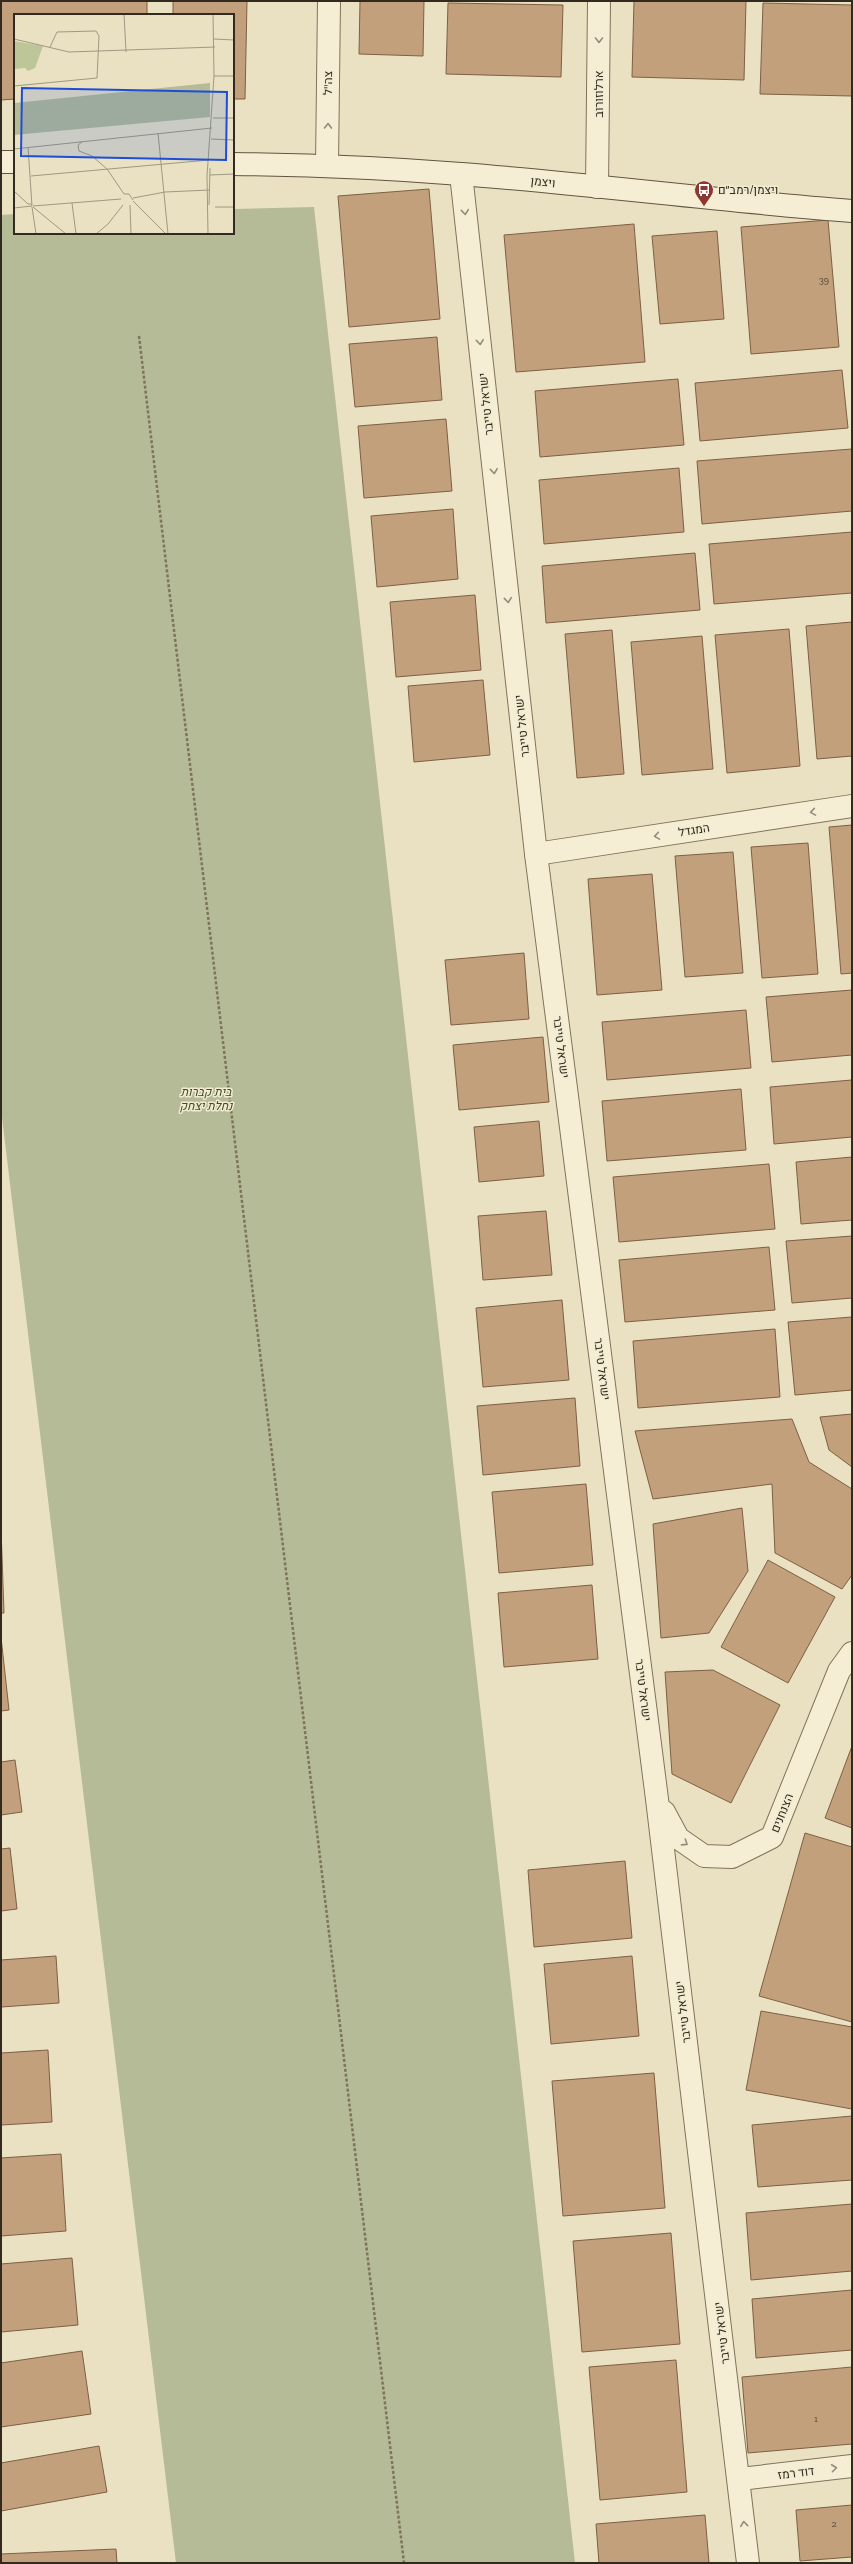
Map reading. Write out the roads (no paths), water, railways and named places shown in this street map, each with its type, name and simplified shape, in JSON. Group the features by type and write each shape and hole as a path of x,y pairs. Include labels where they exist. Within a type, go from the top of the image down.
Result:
{"street":[{"name":"צה\"ל","path":"327,165 329,1"},
{"name":"ארלוזורוב","path":"597,187 599,1"},
{"path":"1,162 14,162"},
{"name":"ויצמן","path":"234,164 327,165 461,174 749,204 852,211"},
{"name":"ישראל טייבר","path":"461,174 536,854 657,1799 740,2479 748,2563"},
{"name":"המגדל","path":"536,854 852,806"},
{"name":"הצנחנים","path":"657,1799 678,1838 704,1856 732,1857 772,1837 839,1670 852,1654"},
{"name":"דוד רמז","path":"740,2479 852,2466"}],"place":[{"name":"ויצמן/רמב״ם","path":"704,207"}],"park label":[{"name":"בית קברות נחלת יצחק","path":"206,1099"}]}
